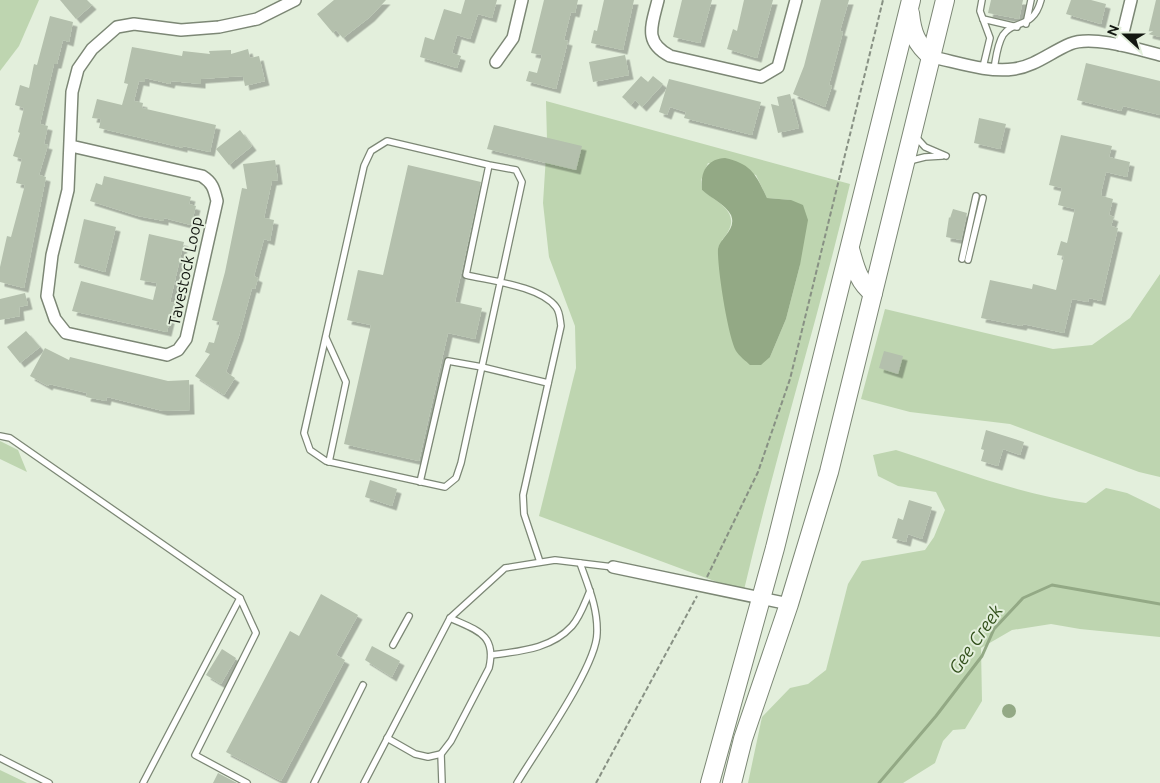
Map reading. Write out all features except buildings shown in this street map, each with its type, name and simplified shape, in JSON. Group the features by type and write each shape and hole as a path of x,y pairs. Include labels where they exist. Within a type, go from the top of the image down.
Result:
{"main road":[{"path":"732,783 747,724 789,604 829,472 946,0"},
{"path":"910,3 912,33 920,47 932,57"},
{"path":"710,783 761,599 910,3"},
{"path":"849,248 858,276 864,286 874,293"}],"street":[{"name":"Tavestock Loop","path":"71,146 202,176 210,181 214,188 217,201 186,339 178,350 167,355 66,332 56,319 47,296 52,255 68,190 72,92 78,69 92,49 117,27 134,24 181,30 220,27 257,18 296,0"},
{"path":"496,62 513,38 522,0"},
{"path":"658,0 651,30 654,46 661,52 670,56 761,77 778,67 796,0"},
{"path":"1120,45 1131,0"},
{"path":"932,57 989,68 1012,70 1026,67 1072,43 1091,41 1120,45 1160,55"},
{"path":"613,567 789,604"}],"lane":[{"path":"982,0 980,10 990,38 989,68"},
{"path":"1026,24 1031,0"},
{"path":"989,68 1004,33 1026,24 1039,8 1041,0"},
{"path":"983,19 1017,27"},
{"path":"906,162 925,157 946,156 925,147 913,133"},
{"path":"388,141 516,170 522,182 501,283 456,478 444,487 329,462 310,450 304,433 364,166 371,151 388,141"},
{"path":"489,165 466,275 546,296 558,309 561,326 523,495 524,514 540,562"},
{"path":"965,259 980,197"},
{"path":"326,338 346,382 329,462"},
{"path":"420,482 448,361 548,383"},
{"path":"0,436 10,438 240,598 256,633 196,755 247,783"},
{"path":"364,783 450,618 505,568 555,560 613,567"},
{"path":"517,783 590,663 598,636 596,612 580,563"},
{"path":"492,655 529,650 553,642 573,625 590,591"},
{"path":"143,783 240,598"},
{"path":"394,645 409,616"},
{"path":"387,738 415,754 428,757 441,754 451,741 489,668 492,655 489,641 479,631 450,618"},
{"path":"314,783 362,685"},
{"path":"441,754 442,783"},
{"path":"0,758 49,783"}],"path":[{"path":"707,576 758,472 790,379 883,0"},
{"path":"596,783 698,596"}],"shaded area":[{"path":"0,0 39,0 19,46 0,71"},
{"path":"546,101 850,184 744,590 728,586 539,516 576,368 575,326 549,257 543,203 547,140","holes":["708,163 756,175 767,198 791,200 800,265 786,319 770,357 722,240 731,224 731,217 723,206 702,190 701,180"]},
{"path":"725,158 734,160 747,167 760,183 767,198 791,200 803,205 808,220 800,265 786,319 770,357 761,365 750,365 737,353 733,343 719,271 718,249 732,225 731,215 726,208 702,190 702,178 706,168 714,161"},
{"path":"1160,274 1160,477 1139,472 1010,424 910,412 861,399 885,309 1053,349 1092,345 1130,318"},
{"path":"0,441 18,450 27,472 0,459"},
{"path":"896,450 990,481 1037,494 1086,503 1106,488 1127,493 1160,509 1160,637 1080,629 1051,624 1012,630 981,648 982,701 965,729 953,730 943,741 935,763 903,783 748,783 762,717 790,688 808,684 826,670 848,584 862,561 925,550 934,537 945,510 936,492 898,486 878,476 873,455"},
{"path":"1009,704 1014,706 1016,711 1014,716 1009,718 1004,716 1002,711 1004,706"},
{"path":"0,770 27,783 0,783"}],"waterway":[{"name":"Gee Creek","path":"879,783 936,716 982,656 994,629 1023,598 1052,585 1160,604"}]}
